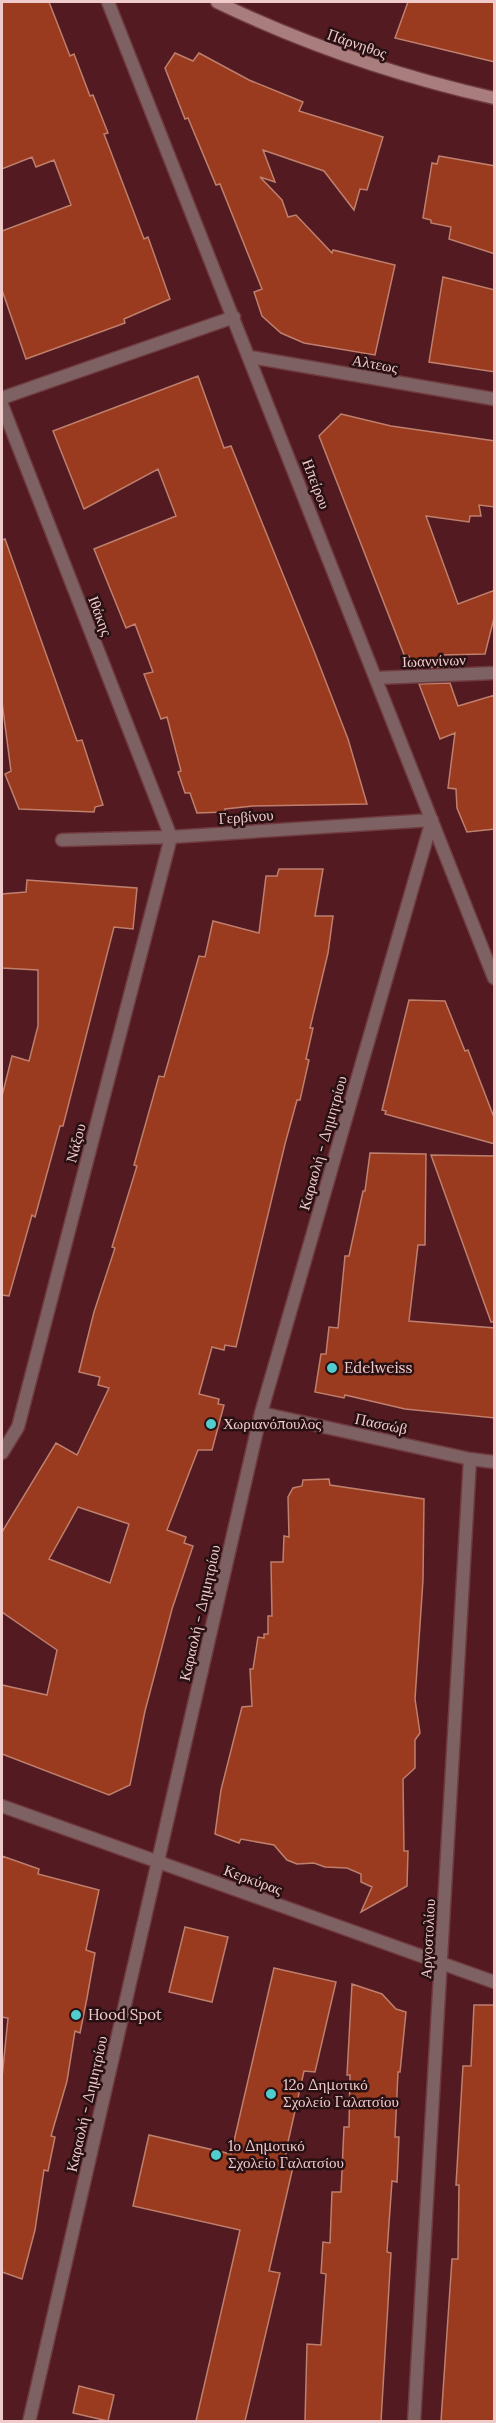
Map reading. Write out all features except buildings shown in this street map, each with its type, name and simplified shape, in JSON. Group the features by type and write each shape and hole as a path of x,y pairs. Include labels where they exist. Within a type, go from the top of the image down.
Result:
{"street":[{"name":"Ηπείρου","path":"108,2 495,978"},
{"name":"Πάρνηθος","path":"217,2 278,32 347,58 427,83 495,98"},
{"path":"2,398 234,317"},
{"name":"Αλτεως","path":"250,357 495,399"},
{"name":"Ιθάκης","path":"2,405 171,837"},
{"name":"Ιωαννίνων","path":"376,678 495,673"},
{"name":"Γερβίνου","path":"62,840 171,837 432,820"},
{"name":"Καραολή - Δημητρίου","path":"29,2421 261,1413 432,820"},
{"name":"Νάξου","path":"2,1453 18,1426 171,837"},
{"name":"Πασσώβ","path":"261,1413 470,1459 495,1462"},
{"name":"Αργοστολίου","path":"414,2421 470,1459"},
{"name":"Κερκύρας","path":"2,1806 495,1982"}],"place":[{"name":"Edelweiss","path":"332,1368"},
{"name":"Χωριανόπουλος","path":"211,1424"},
{"name":"Hood Spot","path":"76,2015"},
{"name":"12ο Δημοτικό Σχολείο Γαλατσίου","path":"271,2094"},
{"name":"1ο Δημοτικό Σχολείο Γαλατσίου","path":"216,2155"}]}
